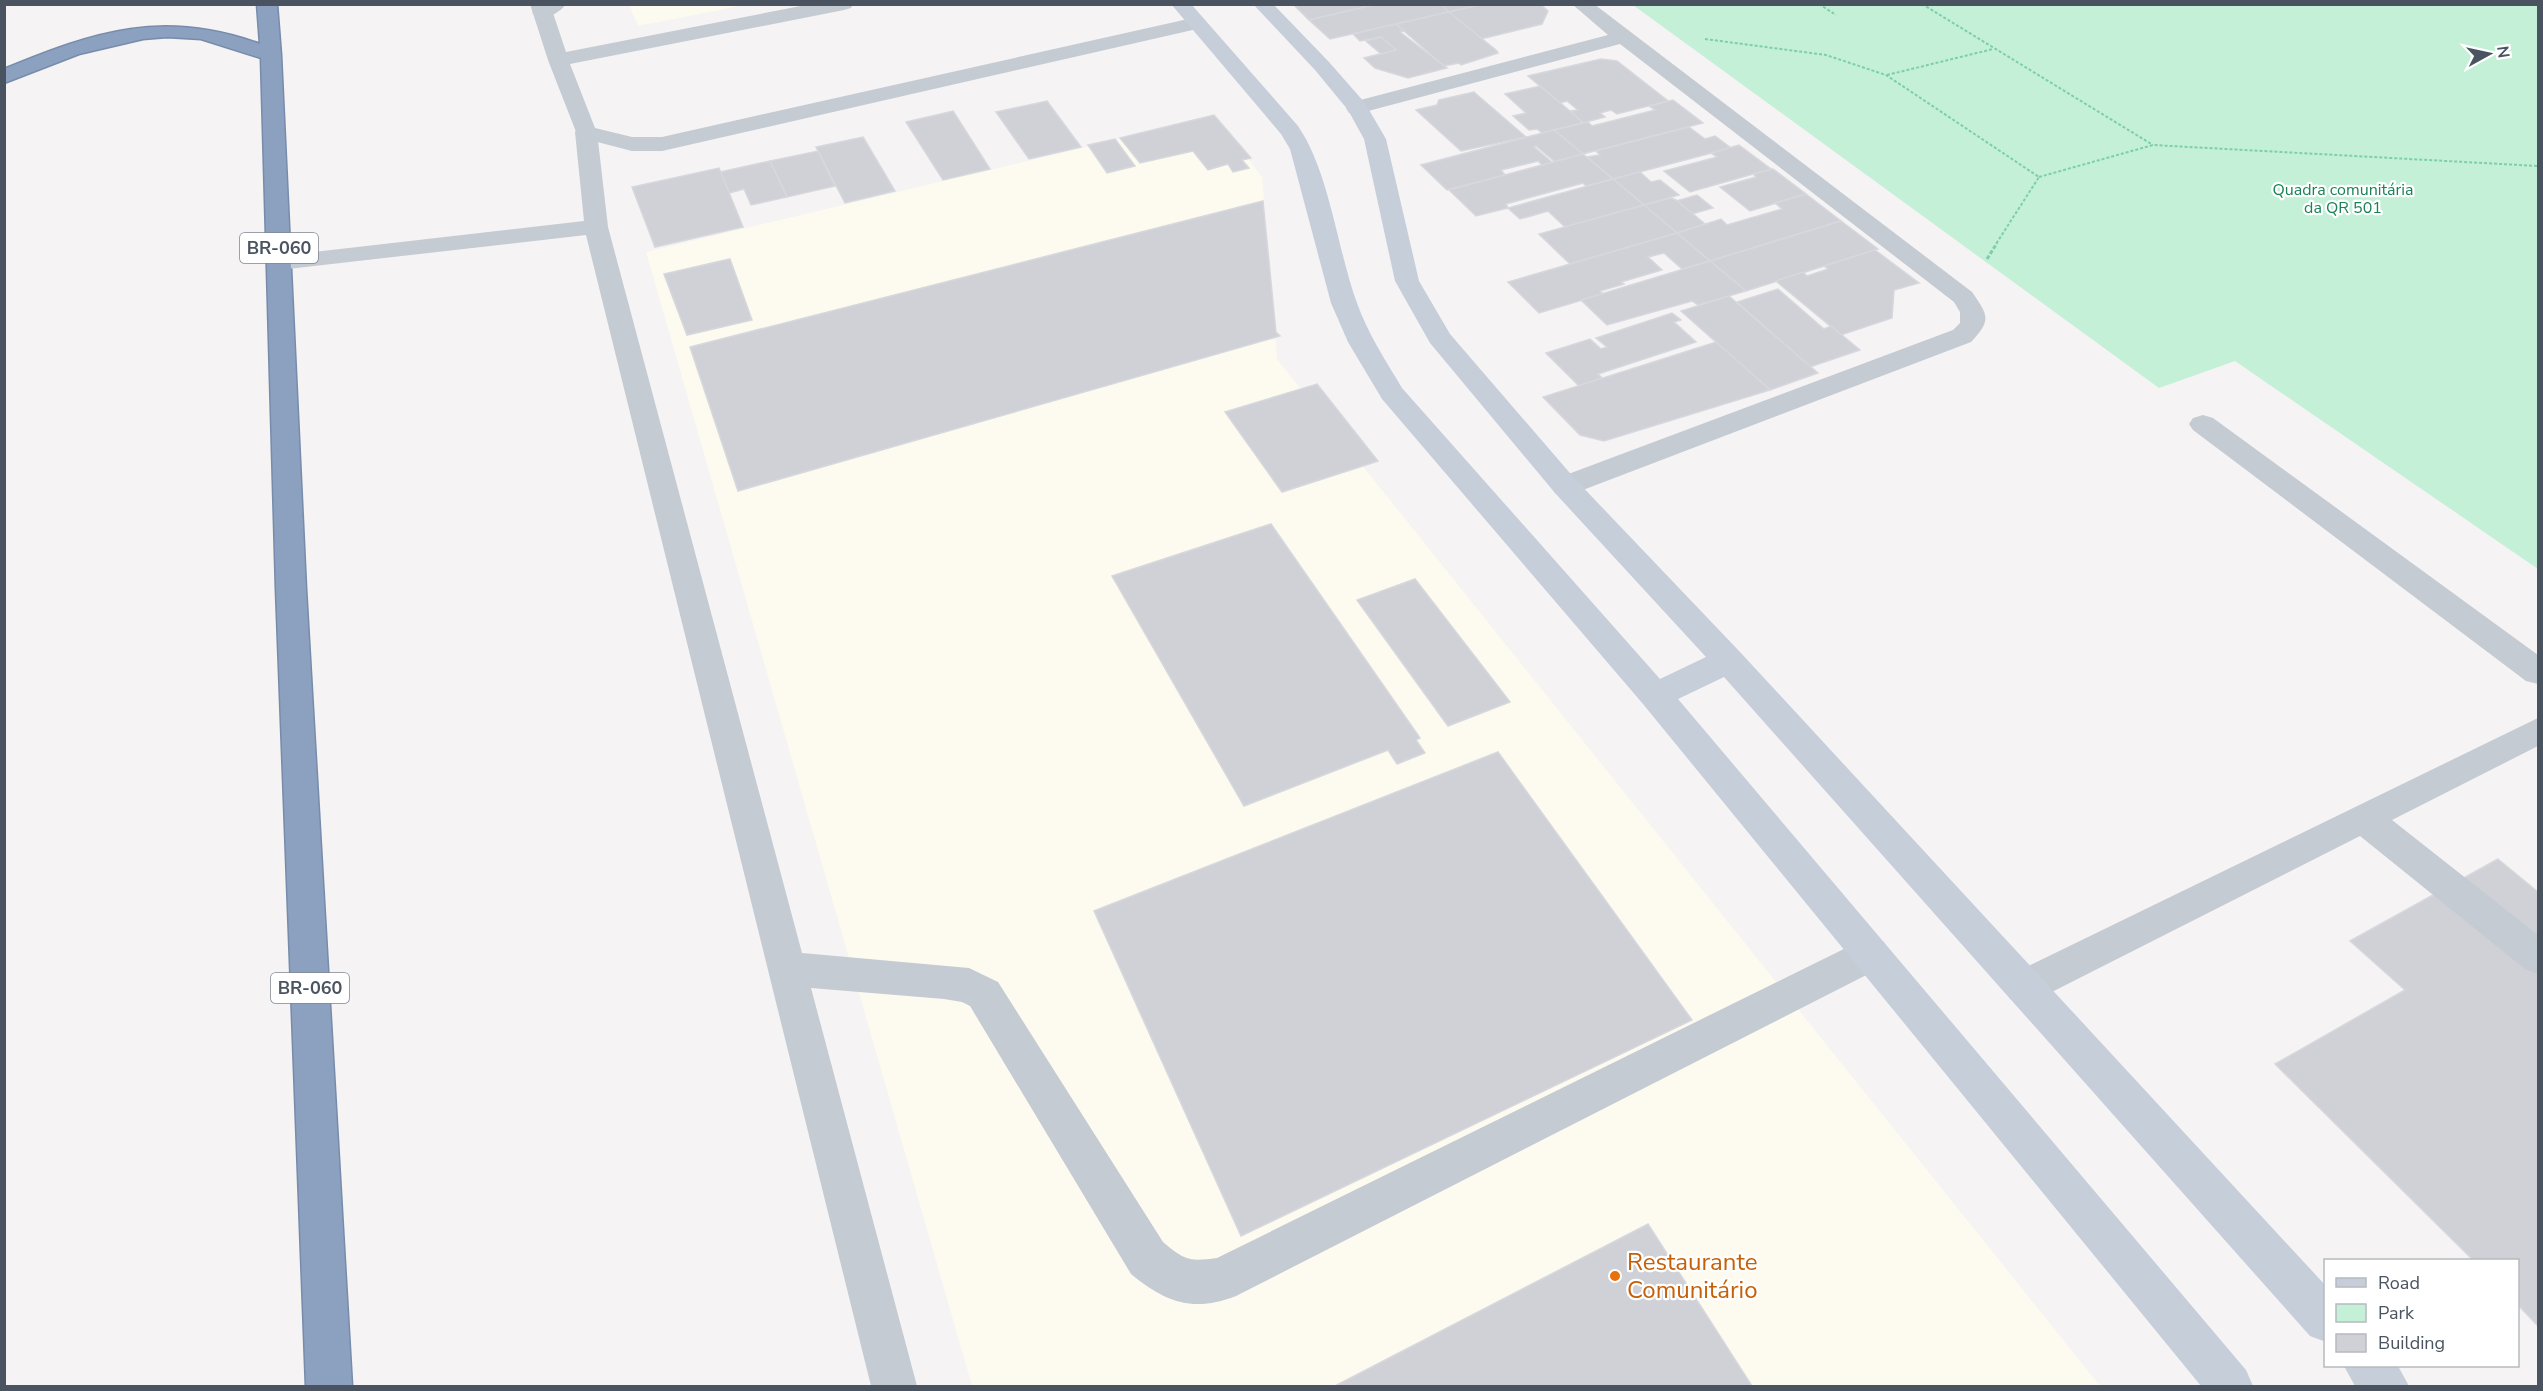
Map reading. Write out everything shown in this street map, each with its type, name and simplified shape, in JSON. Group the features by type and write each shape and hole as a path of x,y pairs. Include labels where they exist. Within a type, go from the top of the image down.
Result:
{"highway":[{"name":"BR-060","path":"267,4 271,55 292,613 330,1386"},
{"path":"4,77 54,55 114,37 163,31 192,32 220,38 271,55"}],"street":[{"path":"558,60 844,4"},
{"path":"1262,4 1322,66 1357,108 1375,139 1407,281 1439,337 1565,486 1729,661 2324,1319"},
{"path":"1565,486 1962,336 1973,325 1973,312 1963,297 1581,4"},
{"path":"547,7 558,60 586,132 596,227 894,1386"},
{"path":"586,132 632,144 662,144 1189,14 1290,131 1300,149 1344,303 1361,342 1392,393 1655,695 2230,1386"},
{"path":"1357,108 1623,37"},
{"path":"279,263 596,227"},
{"path":"2203,424 2538,672"},
{"path":"1655,695 1729,661"},
{"path":"2024,987 2538,731"},
{"path":"2363,818 2538,957"},
{"path":"787,969 969,985 984,994 1147,1258 1175,1281 1195,1284 1220,1280 1870,954"},
{"path":"2369,1367 2386,1386"}],"path":[{"path":"1819,4 1836,15"},
{"path":"1922,4 2153,145"},
{"path":"1623,37 1700,38 1826,55 1886,75 2039,177"},
{"path":"1886,75 1994,49"},
{"path":"1963,297 2039,177 2153,145 2538,166"}],"shaded area":[{"path":"629,5 745,5 638,26"},
{"path":"1216,116 1262,177 1277,359 2100,1386 972,1386 646,252"}],"green space":[{"name":"Quadra comunitária da QR 501","path":"1633,5 2538,5 2538,569 2235,361 2159,388"}],"building":[{"path":"1293,4 1378,4 1309,20"},
{"path":"1378,4 1440,4 1449,12 1330,39 1309,20"},
{"path":"1440,4 1483,4 1449,12"},
{"path":"1483,4 1540,4 1548,11 1542,24 1481,39 1449,12"},
{"path":"1449,12 1498,53 1461,65 1459,63 1444,66 1396,24"},
{"path":"1396,24 1404,31 1400,32 1447,68 1408,78 1375,68 1364,58 1396,50 1381,37 1360,41 1353,34"},
{"path":"1381,37 1396,50 1381,54 1366,41"},
{"path":"1601,59 1617,61 1668,101 1617,114 1611,110 1600,113 1605,117 1583,123 1570,111 1578,110 1567,101 1560,103 1528,76"},
{"path":"1540,86 1583,123 1542,133 1537,129 1529,130 1513,116 1526,113 1505,94"},
{"path":"1474,92 1526,137 1461,151 1416,110 1437,105 1439,100"},
{"path":"1673,100 1703,123 1583,154 1554,130 1588,122 1592,126 1655,110 1649,106"},
{"path":"1047,101 1081,147 1029,159 996,112"},
{"path":"953,111 990,169 943,180 906,122"},
{"path":"1214,115 1251,158 1242,160 1249,168 1233,172 1228,164 1208,170 1193,151 1140,163 1120,138"},
{"path":"1689,127 1705,139 1715,136 1731,148 1613,179 1587,157 1600,155 1596,151"},
{"path":"1554,130 1583,154 1555,162 1536,146 1534,147 1553,163 1542,165 1538,161 1501,170 1505,175 1447,190 1421,165"},
{"path":"863,137 895,191 845,203 816,147"},
{"path":"1115,139 1135,166 1107,173 1088,145"},
{"path":"1739,145 1771,169 1690,192 1664,171 1717,157 1711,153"},
{"path":"818,151 835,186 787,197 770,161"},
{"path":"1583,154 1613,179 1586,186 1583,183 1506,204 1508,208 1476,216 1449,190"},
{"path":"770,161 787,197 751,205 744,189 729,193 720,172"},
{"path":"719,168 743,227 655,247 632,187"},
{"path":"1773,169 1806,194 1750,211 1720,187 1756,177 1753,174"},
{"path":"1640,172 1651,182 1660,180 1679,195 1644,205 1613,179"},
{"path":"1613,179 1644,205 1565,227 1548,211 1520,219 1508,208"},
{"path":"1806,194 1841,221 1710,261 1677,233 1721,219 1727,225 1782,209 1775,203"},
{"path":"1697,195 1713,208 1692,214 1676,201"},
{"path":"1671,198 1705,224 1677,233 1644,205"},
{"path":"1263,201 1276,332 1280,336 738,491 690,347"},
{"path":"1644,205 1677,233 1570,264 1539,234"},
{"path":"1841,221 1878,249 1746,291 1710,261"},
{"path":"1677,233 1710,261 1682,269 1664,253 1648,257 1662,270 1621,282 1624,284 1600,291 1603,294 1539,313 1508,282"},
{"path":"1875,250 1919,283 1894,290 1892,318 1841,335 1776,281 1803,272 1807,276 1828,269 1824,266"},
{"path":"730,259 752,320 687,335 664,274"},
{"path":"1710,261 1746,291 1698,305 1692,301 1607,325 1581,300"},
{"path":"1778,289 1824,329 1831,326 1860,350 1810,367 1737,302"},
{"path":"1729,296 1818,373 1770,390 1681,311"},
{"path":"1672,313 1681,320 1674,322 1696,342 1598,374 1602,378 1579,386 1546,353 1590,339 1601,349 1607,347 1596,338"},
{"path":"1716,342 1770,390 1604,441 1580,435 1543,397"},
{"path":"1317,384 1378,461 1282,492 1225,412"},
{"path":"1271,524 1420,738 1416,740 1425,753 1397,764 1388,750 1244,806 1112,576"},
{"path":"1415,579 1510,702 1448,726 1357,600"},
{"path":"1498,752 1692,1020 1241,1236 1094,911"},
{"path":"2498,859 2538,892 2538,1326 2519,1306 2519,1259 2472,1259 2275,1064 2405,990 2350,941"},
{"name":"Restaurante Comunitário","path":"1648,1224 1752,1386 1335,1386"}],"place":[{"name":"Restaurante Comunitário","path":"1615,1276"}]}
